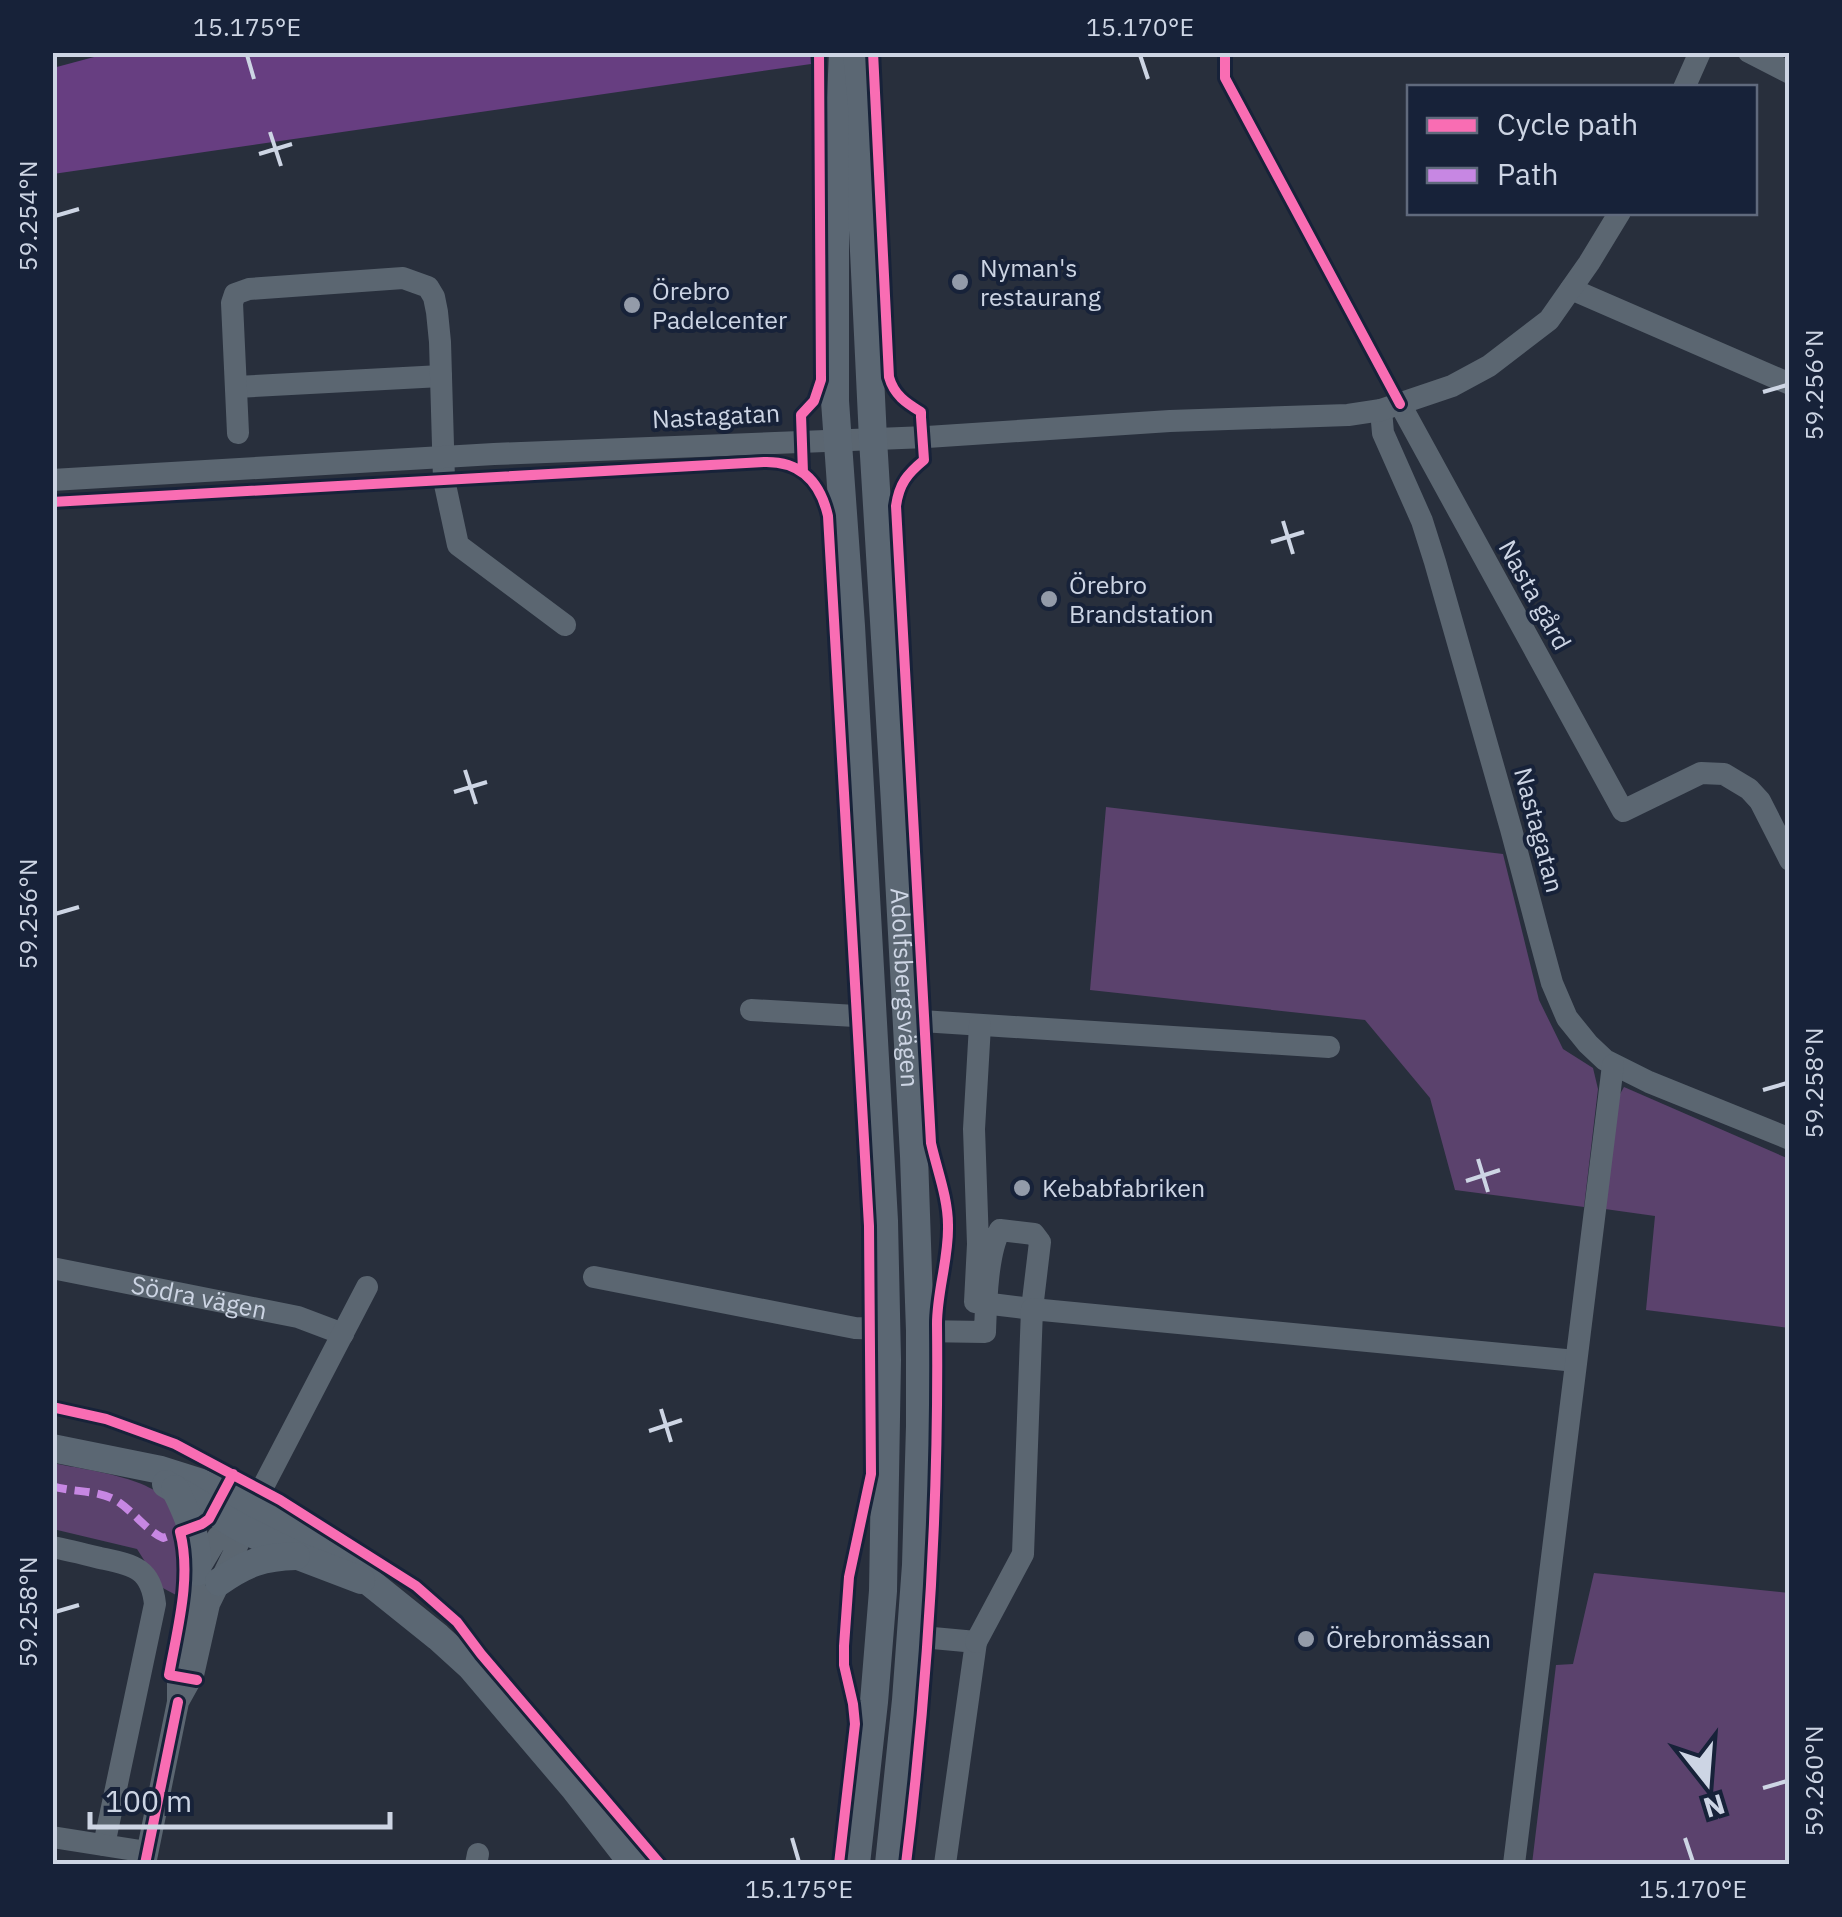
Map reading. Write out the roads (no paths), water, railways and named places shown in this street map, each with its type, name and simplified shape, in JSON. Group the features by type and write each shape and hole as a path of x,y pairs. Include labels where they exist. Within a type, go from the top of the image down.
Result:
{"main road":[{"name":"Adolfsbergsvägen","path":"844,52 836,189 835,402 884,1222 887,1457 880,1633 856,1864"},
{"name":"Adolfsbergsvägen","path":"857,52 872,439 920,1330 912,1636 889,1864"},
{"path":"873,1017 906,1020"},
{"path":"886,1329 920,1330"},
{"path":"52,1448 161,1470 199,1482 298,1556 372,1584"},
{"path":"120,1462 176,1490 247,1517 294,1524 332,1546 470,1667 574,1788 626,1859"},
{"path":"176,1490 208,1577 256,1560 298,1556"},
{"path":"880,1633 912,1636"}],"street":[{"path":"1685,85 1700,52"},
{"path":"1749,52 1790,73"},
{"name":"Nastagatan","path":"52,480 442,457 1348,415 1390,407 1452,386 1489,366 1549,320 1618,215"},
{"path":"238,433 234,294 248,289 404,278 428,286 434,297 439,328 444,480 458,544 565,625"},
{"path":"1571,289 1790,384"},
{"path":"236,388 441,376"},
{"name":"Nastagatan","path":"1390,407 1383,433 1422,521 1435,562 1552,983 1567,1018 1588,1044 1613,1064 1790,1139"},
{"name":"Nasta gård","path":"1390,407 1623,812 1702,774 1724,774 1750,789 1760,801 1790,860"},
{"path":"752,1010 873,1017"},
{"path":"906,1020 1329,1048"},
{"path":"980,1025 974,1129 978,1244 975,1302 1576,1361"},
{"path":"1514,1864 1613,1064"},
{"path":"920,1330 984,1332 995,1240 1000,1230 1034,1234 1040,1242 1032,1309 1023,1554 976,1642 945,1864"},
{"name":"Södra vägen","path":"52,1268 298,1317 343,1334"},
{"path":"594,1278 855,1328 886,1329"},
{"path":"52,1837 146,1858 178,1702 178,1672 218,1537 247,1517 367,1287"},
{"path":"52,1546 132,1566 148,1578 154,1590 156,1604 110,1852"},
{"path":"912,1636 976,1642"}],"place":[{"name":"Nyman's restaurang","path":"960,282"},
{"name":"Örebro Padelcenter","path":"632,305"},
{"name":"Örebro Brandstation","path":"1049,599"},
{"name":"Kebabfabriken","path":"1022,1188"},
{"name":"Örebromässan","path":"1306,1639"}]}
